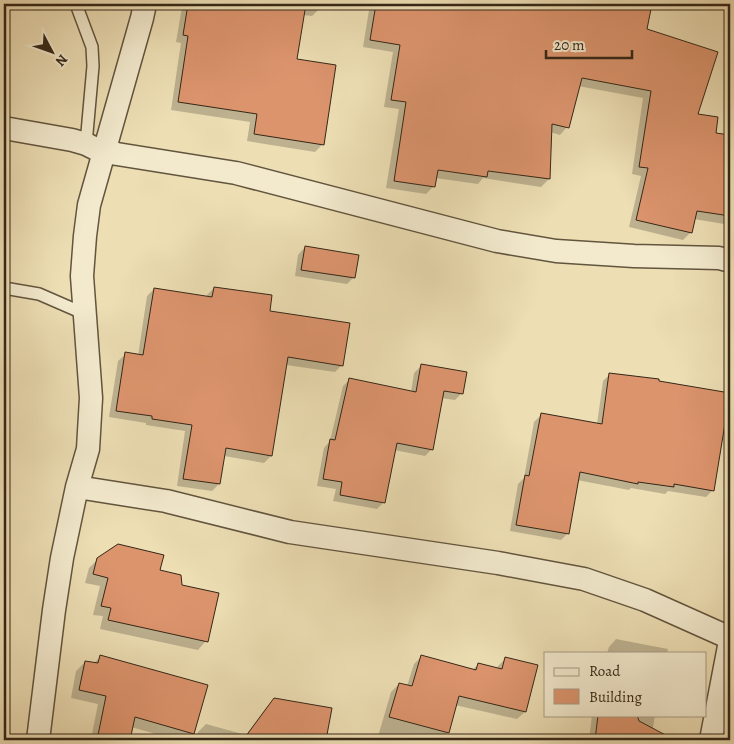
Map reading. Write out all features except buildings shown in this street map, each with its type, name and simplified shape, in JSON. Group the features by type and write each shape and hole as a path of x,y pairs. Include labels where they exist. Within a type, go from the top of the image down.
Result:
{"street":[{"path":"38,740 62,558 77,487 88,449 91,398 82,276 84,236 95,148 142,18 145,4"},
{"path":"4,128 72,140 117,154 236,173 505,242 556,251 634,256 719,258 730,261"},
{"path":"77,487 166,500 290,532 498,563 584,579 645,600 730,640 711,740"}],"lane":[{"path":"76,4 92,47 95,148"},
{"path":"4,288 39,294 85,314"}]}
